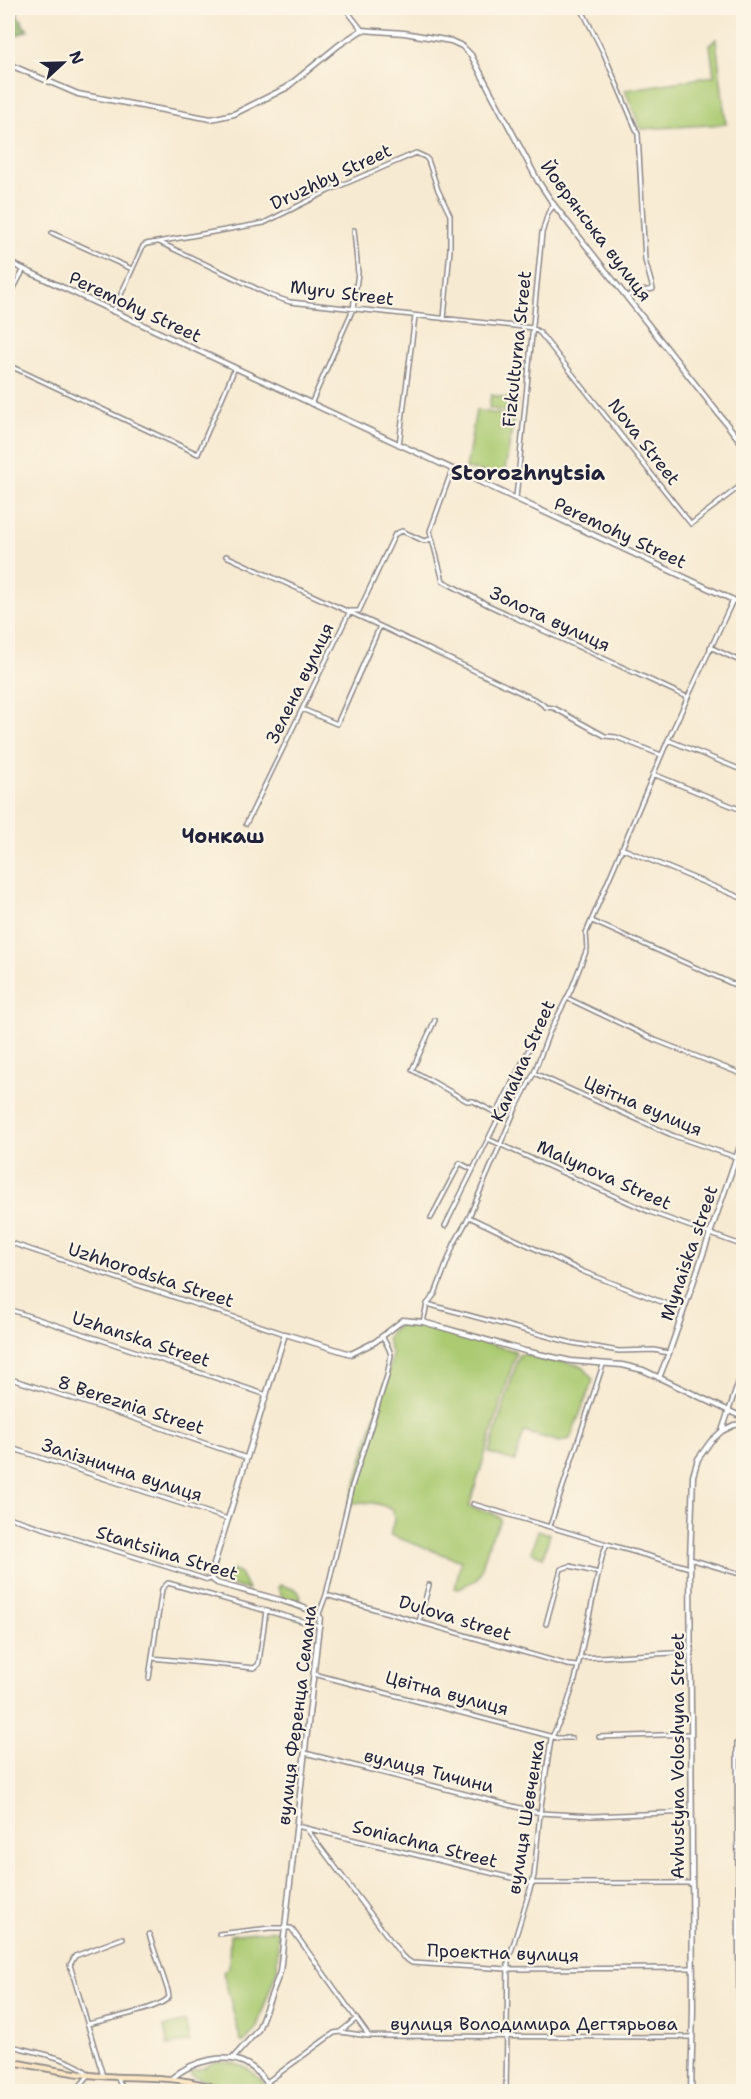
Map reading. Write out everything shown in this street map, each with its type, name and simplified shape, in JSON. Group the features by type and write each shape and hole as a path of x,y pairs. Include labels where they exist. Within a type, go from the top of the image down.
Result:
{"main road":[{"path":"8,2061 88,2075 172,2078 198,2082 225,2091"}],"street":[{"path":"8,64 78,94 211,119 234,114 286,88 339,45 362,30 345,8"},
{"path":"581,8 604,54 638,134 645,260 653,289 632,293 628,296"},
{"name":"Йоврянська вулиця","path":"362,30 404,33 451,41 468,51 538,181 554,204 744,446"},
{"name":"Druzhby Street","path":"113,312 143,246 264,223 411,154 421,154 428,160 438,190 450,214 450,249 444,319"},
{"name":"Fizkulturna Street","path":"516,499 542,233 548,213 554,204"},
{"path":"311,404 353,309 358,273 354,230"},
{"path":"52,233 132,269"},
{"name":"Myru Street","path":"159,242 272,296 290,302 533,328"},
{"name":"Peremohy Street","path":"8,262 744,605"},
{"path":"8,299 24,269"},
{"path":"399,445 415,316"},
{"name":"Nova Street","path":"533,328 540,333 692,524 744,483"},
{"path":"8,365 198,454 235,368"},
{"path":"432,539 430,531 432,522 452,470"},
{"name":"Зелена вулиця","path":"246,824 350,611 359,611 397,532 402,531 424,541 432,539"},
{"name":"Золота вулиця","path":"432,539 443,581 488,605 687,697"},
{"path":"225,556 349,614 380,626 538,701 546,707 554,708 605,736 615,737 661,755"},
{"name":"Kanalna Street","path":"423,1322 427,1304 435,1294 454,1244 469,1217 516,1108 534,1073 549,1033 567,998 587,949 586,933 661,755 733,600"},
{"path":"302,709 337,724 380,626"},
{"path":"710,647 744,663"},
{"path":"668,740 744,771"},
{"path":"653,774 744,811"},
{"path":"621,849 744,899"},
{"path":"591,921 744,989"},
{"path":"567,998 655,1040 744,1075"},
{"path":"445,1226 550,1007"},
{"path":"435,1020 412,1070 467,1101 473,1101 498,1114"},
{"name":"Цвітна вулиця","path":"534,1073 674,1136 744,1160"},
{"name":"Mynaiska street","path":"659,1378 744,1135"},
{"name":"Malynova Street","path":"488,1139 650,1212 744,1246"},
{"path":"431,1218 460,1163 473,1170"},
{"path":"469,1217 584,1272 672,1306"},
{"name":"Uzhhorodska Street","path":"8,1242 285,1334"},
{"path":"427,1304 595,1348 619,1351 654,1350 669,1353"},
{"name":"Uzhanska Street","path":"8,1309 267,1395"},
{"path":"212,1578 212,1571 285,1334 351,1354 369,1346 403,1320 423,1322 525,1351 571,1361 636,1368 649,1372 744,1419"},
{"name":"вулиця Ференца Семана","path":"233,2058 260,2026 278,1978 286,1928 320,1626 319,1614 352,1486 387,1376 391,1355 382,1336"},
{"path":"550,1526 603,1365"},
{"path":"729,1410 744,1365"},
{"name":"8 Bereznia Street","path":"8,1378 247,1458"},
{"name":"Avhustyna Voloshyna Street","path":"690,2091 693,2037 690,1559 693,1476 702,1452 722,1431 729,1410"},
{"name":"Avhustyna Voloshyna Street","path":"722,1431 744,1424"},
{"name":"Залізнична вулиця","path":"8,1447 228,1519"},
{"path":"473,1504 690,1568"},
{"name":"Stantsiina Street","path":"8,1517 208,1580 212,1578 217,1583 301,1606 319,1614"},
{"name":"вулиця Шевченка","path":"506,2091 507,1969 532,1883 552,1735 566,1708 607,1544"},
{"path":"690,1559 744,1575"},
{"path":"546,1624 561,1569 570,1566 599,1573"},
{"path":"149,1678 162,1588 168,1583 320,1626"},
{"path":"419,1622 429,1585"},
{"name":"Dulova street","path":"326,1594 548,1660 577,1666"},
{"path":"152,1658 254,1668 259,1662 266,1611"},
{"path":"579,1658 690,1652"},
{"name":"Цвітна вулиця","path":"314,1674 557,1738 573,1738"},
{"path":"599,1737 691,1734"},
{"path":"737,1743 739,2011 744,2015"},
{"name":"вулиця Тичини","path":"305,1753 540,1813 593,1816 691,1812"},
{"path":"738,1822 744,1822"},
{"name":"Soniachna Street","path":"297,1826 532,1883 692,1883"},
{"name":"Проектна вулиця","path":"306,1828 407,1961 418,1964 507,1969 692,1968"},
{"path":"219,1934 286,1928"},
{"name":"вулиця Володимира Дегтярьова","path":"286,1928 291,1928 369,2036 693,2037"},
{"path":"88,2024 167,2001 168,1991 149,1934"},
{"path":"103,2076 69,1969 71,1959 75,1956 123,1938"},
{"path":"267,2082 327,2036 340,2032 356,2019"},
{"path":"340,2032 369,2036"},
{"path":"8,2045 68,2062 81,2067 88,2075 79,2089 59,2091"},
{"path":"172,2078 183,2069 199,2062 233,2058 253,2068 274,2091"},
{"path":"117,2077 124,2091"}],"green space":[{"path":"9,8 17,10 18,18 28,30 11,38 8,35"},
{"path":"716,39 726,124 641,129 625,90 714,76 710,44"},
{"path":"491,395 517,400 514,414 489,408"},
{"path":"476,410 514,417 504,476 466,469"},
{"path":"407,1322 516,1353 469,1507 492,1513 500,1518 500,1521 490,1540 480,1574 476,1580 457,1589 455,1588 461,1561 390,1535 394,1520 393,1510 372,1502 350,1504 388,1376 392,1355 387,1339 392,1330"},
{"path":"524,1354 583,1366 593,1380 570,1439 560,1442 524,1432 515,1461 489,1453 519,1355"},
{"path":"538,1530 550,1534 543,1557 531,1552"},
{"path":"232,1570 240,1573 248,1590 231,1585 227,1577"},
{"path":"280,1585 297,1590 301,1596 299,1600 292,1602 283,1599 278,1588"},
{"path":"271,1930 278,1932 277,1969 256,2029 244,2042 241,2042 223,1972 229,1967 230,1935"},
{"path":"185,2021 190,2041 168,2046 164,2027"},
{"path":"215,2062 232,2063 247,2068 259,2077 270,2091 235,2091 191,2075 192,2071"}],"district":[{"name":"Storozhnytsia","path":"528,473"},
{"name":"Чонкаш","path":"223,836"}]}
